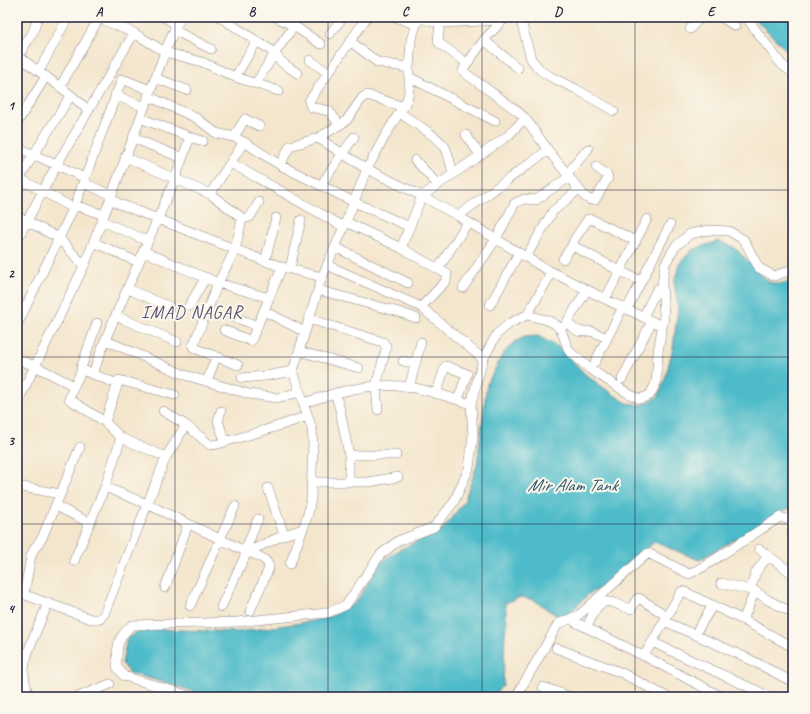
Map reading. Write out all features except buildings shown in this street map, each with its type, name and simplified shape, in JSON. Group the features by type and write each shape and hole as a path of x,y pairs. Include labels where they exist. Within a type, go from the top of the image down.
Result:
{"street":[{"path":"38,17 33,32 18,57 71,95 88,110"},
{"path":"17,123 42,74 68,17"},
{"path":"164,17 178,24 211,49"},
{"path":"220,17 275,53 281,62 297,73"},
{"path":"276,17 294,26 322,44"},
{"path":"330,34 343,17"},
{"path":"339,124 329,111 309,105 309,101 367,17"},
{"path":"396,17 440,23 464,19 504,18"},
{"path":"520,17 531,58 541,71 614,111"},
{"path":"690,30 700,17"},
{"path":"721,17 734,26"},
{"path":"746,17 782,64 793,73"},
{"path":"60,87 96,18 134,33 165,52 202,62 235,77 279,91"},
{"path":"504,18 484,40 463,71 526,118 568,176 585,197 591,200 596,200 608,178 607,175 596,167"},
{"path":"290,564 308,514 311,499 313,442 312,430 293,371 322,276 345,225 367,169 407,100 410,91 409,73 411,40 418,20"},
{"path":"440,23 438,40 440,44 467,63"},
{"path":"17,403 84,266 149,93 178,24"},
{"path":"256,83 294,26"},
{"path":"17,240 56,166 134,33"},
{"path":"484,40 518,68"},
{"path":"235,77 257,41"},
{"path":"350,41 377,62 409,73 495,121"},
{"path":"310,60 328,73"},
{"path":"155,78 187,90"},
{"path":"17,325 74,206 122,79 196,118 216,133 234,137 280,165 354,202 410,227"},
{"path":"71,95 19,178 42,191 103,218 148,241"},
{"path":"115,95 144,107"},
{"path":"280,165 290,146 318,138 339,124 348,120 363,97 367,95 402,110 438,140 447,152 453,174"},
{"path":"140,118 203,141"},
{"path":"401,248 422,196 509,135 526,118"},
{"path":"234,137 245,119 259,126"},
{"path":"466,135 480,155"},
{"path":"322,186 354,136"},
{"path":"92,374 138,262 175,179 190,137"},
{"path":"133,138 182,158"},
{"path":"318,138 367,169 422,196 458,216 552,272 655,323 622,380"},
{"path":"210,194 244,142"},
{"path":"17,147 85,178"},
{"path":"463,288 496,240 515,203 524,199 536,200 568,176 588,149"},
{"path":"458,216 548,150"},
{"path":"125,157 210,194 241,216 242,219 235,250 218,283 193,346 194,348 238,365"},
{"path":"415,160 438,185"},
{"path":"231,163 345,225 401,248 447,274 446,281 421,307"},
{"path":"85,178 86,184 109,194 117,203 265,261 286,268 322,276"},
{"path":"490,305 522,255 553,211 579,189"},
{"path":"242,219 250,217 259,202"},
{"path":"17,216 59,238 84,266"},
{"path":"265,261 276,218"},
{"path":"563,259 588,219 591,219 636,241"},
{"path":"605,299 647,219"},
{"path":"224,330 251,341 268,298 286,268 301,220"},
{"path":"438,269 468,222"},
{"path":"594,362 641,281 670,225"},
{"path":"527,315 547,320 555,324 561,330 569,351 590,369 629,394 640,399 650,395 656,383 658,352 664,316 662,285 665,264 675,247 690,234 708,230 728,231 744,240 759,268 774,276 791,270 793,267"},
{"path":"93,242 138,262"},
{"path":"573,244 575,247 641,281"},
{"path":"335,247 408,283"},
{"path":"143,251 218,283 268,298"},
{"path":"327,265 421,307 483,359"},
{"path":"193,697 124,676 117,667 117,653 118,641 125,631 132,624 237,622 327,613 346,605 380,555 398,542 434,527 454,502 469,468 473,436 471,404 483,359 497,334 510,323 527,315 552,272"},
{"path":"190,306 206,277"},
{"path":"128,289 170,307"},
{"path":"643,317 657,289"},
{"path":"318,290 400,312 416,318"},
{"path":"587,290 566,324 580,332 591,331 607,338"},
{"path":"264,311 305,332"},
{"path":"116,316 177,342"},
{"path":"232,316 258,326"},
{"path":"309,319 383,342 386,349 376,386 378,410"},
{"path":"98,323 83,363 82,370 69,399 105,422 121,438 166,457"},
{"path":"105,340 185,374 249,394 277,398 300,392"},
{"path":"409,388 421,342"},
{"path":"299,351 359,368"},
{"path":"207,381 216,357"},
{"path":"17,359 35,366 74,386"},
{"path":"403,361 415,364"},
{"path":"436,394 446,366 467,374 458,400"},
{"path":"82,370 118,384"},
{"path":"242,378 293,371"},
{"path":"105,422 119,380 175,395"},
{"path":"304,403 335,393 376,386 403,386 471,404"},
{"path":"335,393 350,455 349,482"},
{"path":"163,411 186,425 210,445 218,445 225,441 260,432 308,416"},
{"path":"221,411 218,421 225,441"},
{"path":"80,447 42,538 31,556 20,593 91,618 100,619 104,614 166,457 186,425"},
{"path":"74,560 105,487 121,438"},
{"path":"350,455 396,455"},
{"path":"312,482 368,482 398,477"},
{"path":"17,486 60,494"},
{"path":"105,487 147,504 265,560 268,563 269,568 250,611"},
{"path":"268,488 284,535"},
{"path":"56,506 90,522"},
{"path":"190,606 219,538 235,506"},
{"path":"516,697 558,624 579,615 648,553 689,574 703,567 780,517 793,521"},
{"path":"221,607 246,551 258,519"},
{"path":"165,588 188,524"},
{"path":"246,551 284,535 303,529"},
{"path":"759,549 793,574"},
{"path":"743,620 756,572 768,556"},
{"path":"721,583 752,591 793,613"},
{"path":"644,656 681,592 683,591 743,620 793,647"},
{"path":"587,628 594,611 599,605 605,602 610,602 631,609 639,598 666,618 695,634 745,657 793,682"},
{"path":"29,697 21,684 24,668 27,655 48,603"},
{"path":"695,634 713,605"},
{"path":"575,622 722,697"},
{"path":"652,642 770,697"},
{"path":"556,648 622,673 667,697"},
{"path":"78,697 110,684"},
{"path":"543,687 571,697"}],"water":[{"path":"753,17 793,17 793,57"},
{"name":"Mir Alam Tank","path":"718,241 735,248 769,282 779,284 791,281 793,279 793,509 787,509 699,560 654,542 609,583 589,594 563,620 534,600 521,597 505,603 507,620 505,632 503,685 492,697 475,697 441,693 431,697 208,697 170,684 129,673 122,663 127,638 141,630 157,629 238,632 307,622 332,616 355,603 381,562 399,550 443,529 464,502 477,465 487,384 503,354 513,343 524,337 538,336 560,348 586,375 627,403 642,405 658,397 665,379 673,348 678,308 674,283 679,264 692,250"}],"district":[{"name":"IMAD NAGAR","path":"192,312"}]}
